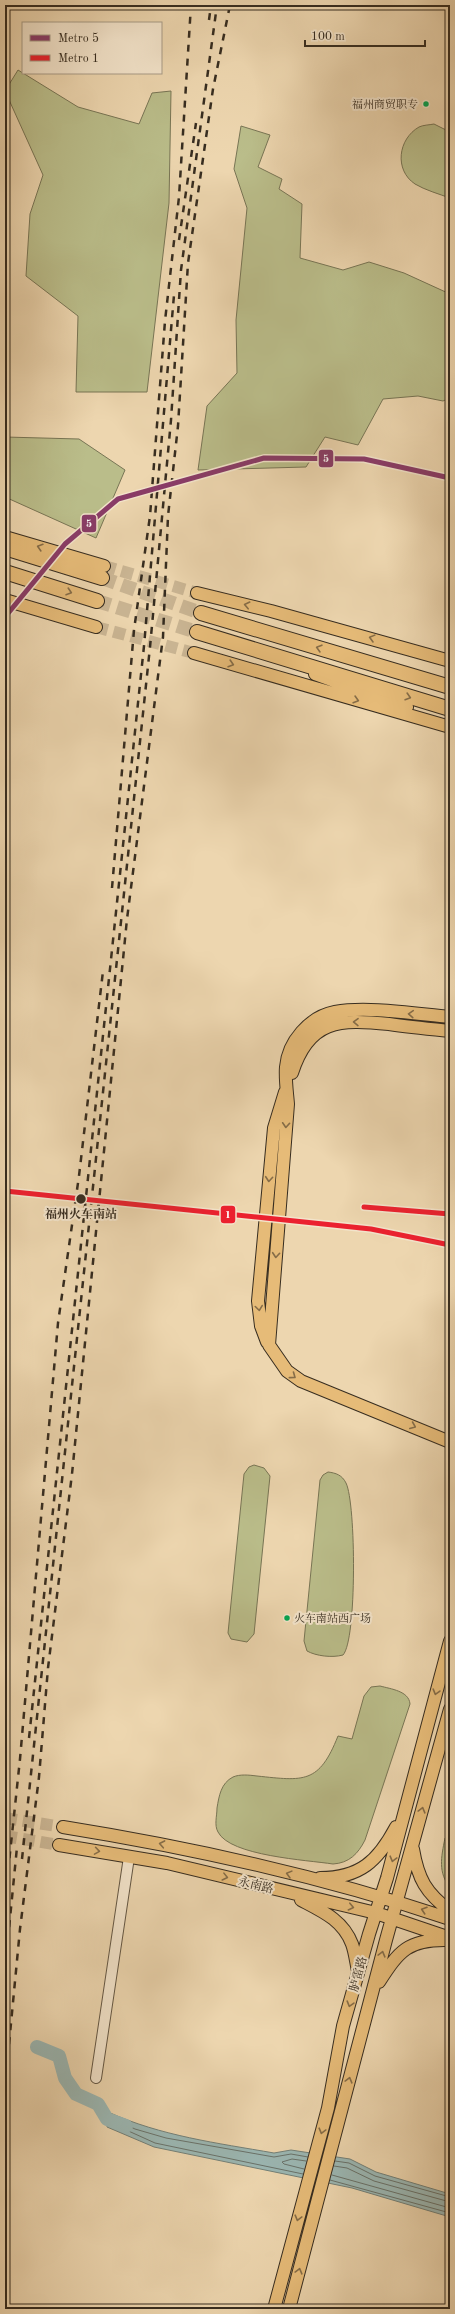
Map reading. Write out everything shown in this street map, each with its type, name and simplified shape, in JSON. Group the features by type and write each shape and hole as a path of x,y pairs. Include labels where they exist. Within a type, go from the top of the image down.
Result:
{"highway":[{"path":"5,548 103,572"},
{"path":"5,572 97,601"},
{"path":"201,613 450,687"},
{"path":"197,632 450,708"},
{"path":"407,675 450,681"}],"main road":[{"path":"5,537 103,572"},
{"path":"197,593 388,643 450,661"},
{"path":"5,600 96,627"},
{"path":"388,643 450,667"},
{"path":"237,644 450,723"},
{"path":"194,653 450,727"},
{"path":"450,1017 351,1010 333,1012 306,1026 293,1042 286,1068 287,1086 269,1345 287,1372 301,1381 450,1442"},
{"path":"287,1086 296,1058 304,1044 313,1035 333,1024 357,1021 450,1031"},
{"name":"胪雷路","path":"274,2309 331,2097 343,2026 406,1809 450,1641"},
{"name":"胪雷路","path":"289,2309 398,1902 412,1844 450,1709"},
{"path":"306,1878 342,1877 364,1868 386,1845 406,1809"},
{"path":"63,1827 213,1854 381,1897 450,1919"},
{"path":"412,1844 419,1875 427,1891 450,1911"},
{"name":"永南路","path":"59,1845 167,1863 376,1913 450,1939"},
{"path":"284,1891 331,1916 345,1930 352,1944 359,1973"},
{"path":"373,1992 392,1962 408,1948 417,1942 450,1939"}],"street":[{"path":"96,2078 129,1857"}],"green space":[{"path":"18,70 22,74 24,74 78,107 139,124 152,93 171,91 169,203 147,392 76,392 78,316 26,276 30,214 43,175 5,91"},
{"path":"434,124 450,132 450,198 415,184 408,178 402,163 401,155 403,147 412,132 421,126"},
{"path":"241,126 270,135 258,167 282,179 279,189 302,204 300,258 343,270 369,262 404,273 450,294 450,398 443,401 418,396 383,399 358,445 325,437 306,467 198,470 207,406 237,373 236,320 247,208 234,169"},
{"path":"5,437 79,439 125,470 96,538 5,497"},
{"path":"254,1465 264,1468 270,1476 254,1634 247,1642 231,1639 228,1633 244,1474 249,1467"},
{"path":"328,1472 334,1473 343,1478 346,1483 352,1516 354,1571 351,1625 348,1644 343,1655 334,1656 319,1655 307,1651 304,1641 320,1480 323,1475"},
{"path":"380,1686 403,1693 409,1700 410,1704 365,1840 359,1850 352,1857 344,1862 333,1864 270,1856 237,1847 225,1840 217,1829 217,1808 221,1790 229,1780 239,1775 287,1779 308,1776 324,1763 338,1736 352,1739 364,1696 371,1687"},
{"path":"445,1838 450,1838 450,1888 446,1882 442,1870"}],"water":[{"path":"108,2112 148,2127 210,2142 274,2153 291,2150 350,2159 376,2172 450,2194 450,2217 352,2188 154,2147 107,2127"}],"waterway":[{"path":"37,2047 59,2056 65,2078 76,2094 98,2104 107,2119 126,2126"}],"tunnel":[{"path":"104,566 197,593"},
{"path":"102,578 201,613"},
{"path":"97,601 197,632"},
{"path":"96,627 194,653"},
{"path":"5,1818 63,1827"},
{"path":"5,1836 59,1845"}],"railway":[{"path":"112,888 134,630 150,516 165,321 179,197 191,5"},
{"path":"209,20 211,5"},
{"path":"22,1859 150,647 171,420 181,270 217,5"},
{"path":"5,2086 20,1929 39,1777 48,1668 72,1474 127,919 163,637 168,516 178,426 188,263 213,89 230,5"},
{"path":"179,240 196,123"},
{"path":"29,1738 144,646 174,295"},
{"path":"5,1900 20,1759 58,1323 79,1176 103,971"},
{"path":"5,1969 17,1847"}],"metro line":[{"name":"5","path":"5,617 65,544 118,499 264,458 364,459 450,478"},
{"name":"1","path":"5,1191 371,1229 450,1245"},
{"name":"1","path":"364,1207 450,1214"}],"place":[{"name":"福州商贸职专","path":"426,104"},
{"name":"福州火车南站","path":"81,1199"},
{"name":"火车南站西广场","path":"287,1618"}]}
